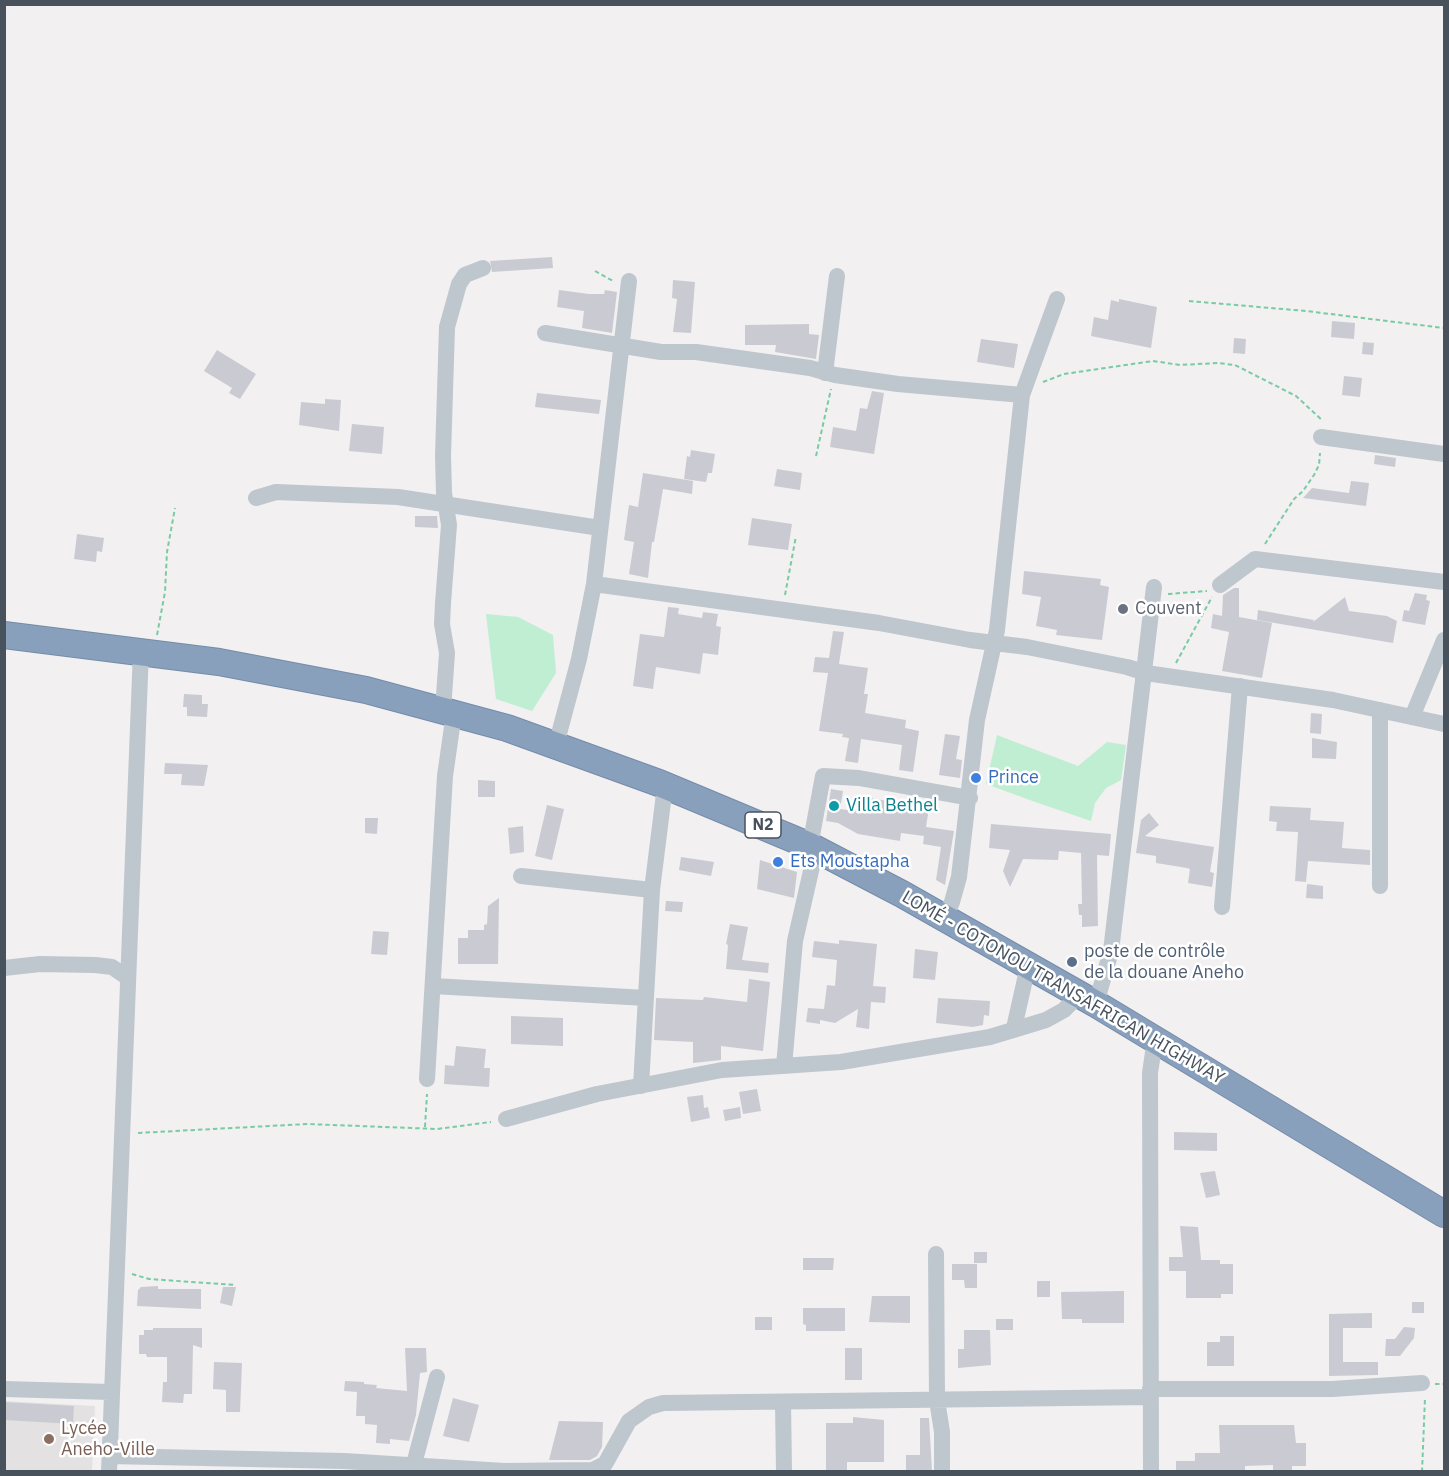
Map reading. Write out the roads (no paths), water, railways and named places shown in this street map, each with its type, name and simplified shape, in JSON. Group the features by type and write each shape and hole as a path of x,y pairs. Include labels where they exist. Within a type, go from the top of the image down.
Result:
{"highway":[{"name":"LOMÉ - COTONOU TRANSAFRICAN HIGHWAY","path":"4,635 148,651 294,676 449,711 556,745 665,786 813,848 945,917 1155,1039 1444,1214"}],"street":[{"path":"427,1079 449,711 447,653 442,624 448,554 447,503 444,493 442,456 448,313 465,275 483,268"},
{"path":"830,374 837,276"},
{"path":"556,745 579,659 594,584 629,286"},
{"path":"945,917 956,888 970,798 979,709 995,643 1024,390 1045,338 1057,299"},
{"path":"545,333 661,352 696,352 898,384 1024,390"},
{"path":"1321,437 1444,454"},
{"path":"256,498 276,492 398,497 600,528"},
{"path":"1220,585 1255,559 1444,582"},
{"path":"594,584 879,623 1099,661 1146,673 1240,686 1380,710 1444,724"},
{"path":"506,1119 597,1094 722,1070 841,1062 990,1037 1046,1020 1088,1000 1108,967 1146,673 1154,592"},
{"path":"1412,717 1444,640"},
{"path":"148,651 128,978 109,1464 410,1467 504,1471 593,1470 605,1464 629,1421 649,1407 663,1403 937,1400 1424,1387"},
{"path":"1222,907 1240,686"},
{"path":"1380,710 1380,886"},
{"path":"784,1066 795,941 813,848 823,776 858,778 970,798"},
{"path":"641,1086 652,890 665,786"},
{"path":"521,876 652,890"},
{"path":"4,968 40,964 95,964 112,967 128,978"},
{"path":"1014,1028 1028,966"},
{"path":"432,986 646,998"},
{"path":"1150,1472 1150,1073 1155,1039"},
{"path":"936,1254 937,1400 942,1432 942,1472"},
{"path":"410,1467 437,1377"},
{"path":"4,1389 111,1392"},
{"path":"783,1402 783,1472"}],"place":[{"name":"Couvent","path":"1123,609"},
{"name":"Prince","path":"976,778"},
{"name":"Villa Bethel","path":"834,806"},
{"name":"Ets Moustapha","path":"778,862"},
{"name":"poste de contrôle de la douane Aneho","path":"1072,962"},
{"name":"Lycée Aneho-Ville","path":"49,1439"}]}
